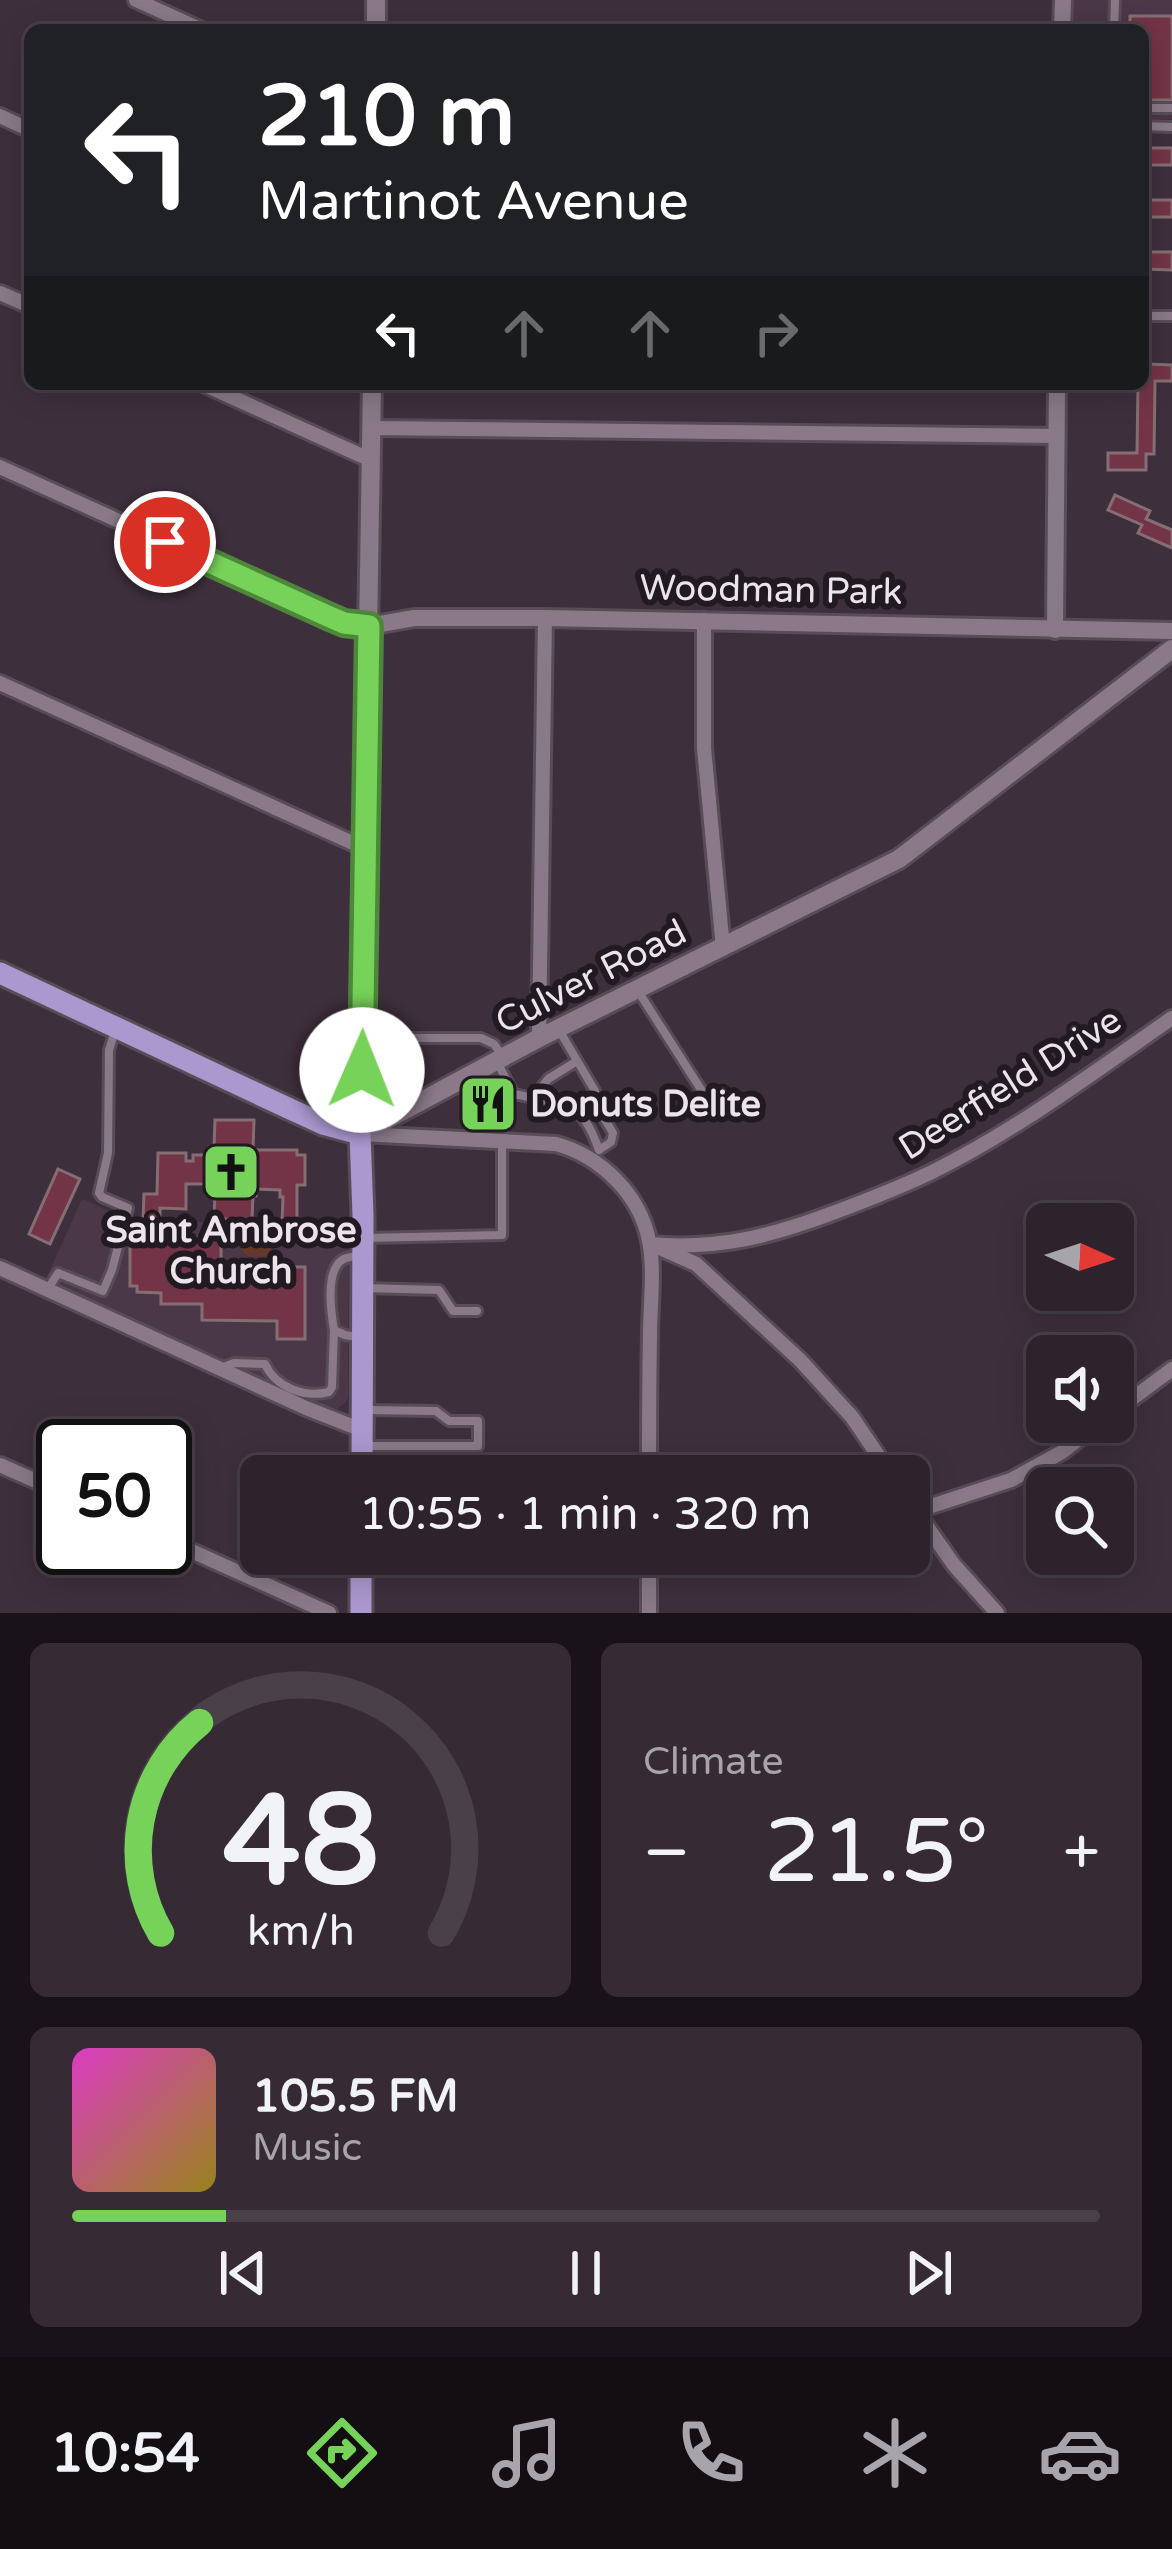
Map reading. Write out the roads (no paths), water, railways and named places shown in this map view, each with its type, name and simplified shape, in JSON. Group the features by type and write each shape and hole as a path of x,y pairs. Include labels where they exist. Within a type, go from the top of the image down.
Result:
{"main road":[{"path":"362,1455 360,1134 371,390"},
{"name":"Culver Road","path":"360,1134 539,1038 899,860 1172,649"},
{"path":"0,973 305,1116 360,1134"},
{"path":"361,1613 362,1575"}],"street":[{"path":"136,0 189,24"},
{"path":"215,390 371,460"},
{"path":"1055,630 1058,390"},
{"path":"371,428 1057,436"},
{"path":"0,466 330,617 369,626"},
{"name":"Woodman Park","path":"369,626 414,618 544,618 1172,631"},
{"path":"539,1038 544,618"},
{"path":"704,620 704,748 723,947"},
{"path":"0,683 366,849"},
{"name":"Deerfield Drive","path":"650,1244 725,1244 804,1223 886,1193 1039,1110 1172,1018"},
{"path":"360,1134 502,1139 556,1144 598,1156 636,1206 650,1244 649,1455"},
{"path":"650,1244 696,1264 785,1346 836,1396 877,1455"},
{"path":"0,1268 362,1429"},
{"path":"1134,1397 1172,1369"},
{"path":"930,1501 1011,1480 1074,1443"},
{"path":"0,1465 36,1481"},
{"path":"930,1531 997,1613"},
{"path":"192,1551 329,1613"},
{"path":"649,1575 649,1613"}],"lane":[{"path":"638,989 709,1102"},
{"path":"94,1311 112,1270 128,1208 99,1193 108,1154 109,1050 117,1027"},
{"path":"363,1038 482,1038 494,1044 514,1094 578,1111 598,1156 611,1142 613,1132 558,1029"},
{"path":"533,1098 548,1079 577,1061"},
{"path":"220,1369 234,1363 265,1364 271,1377 306,1401 329,1392 334,1273 344,1258 363,1246 502,1235 502,1139"},
{"path":"47,1290 62,1273 103,1291"},
{"path":"363,1288 439,1290 453,1311 476,1311"},
{"path":"334,1330 363,1338"},
{"path":"436,1411 449,1421 478,1421 478,1445 362,1429 436,1411"}],"place":[{"name":"Donuts Delite","path":"488,1104"},
{"name":"Saint Ambrose Church","path":"231,1172"}]}
